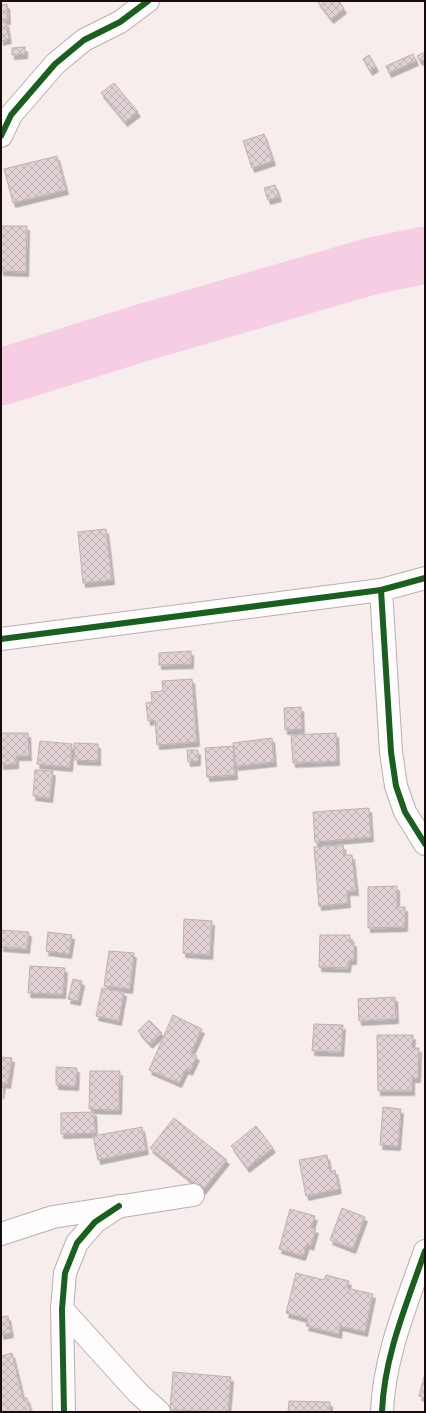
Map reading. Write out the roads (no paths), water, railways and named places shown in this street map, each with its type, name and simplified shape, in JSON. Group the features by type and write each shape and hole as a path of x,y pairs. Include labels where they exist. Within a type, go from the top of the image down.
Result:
{"street":[{"path":"1,136 6,118 54,64 84,40 120,22 148,1"},
{"path":"1,639 381,590 425,578"},
{"path":"381,590 391,752 396,786 405,812 425,844"},
{"path":"1,1234 53,1217 193,1195"},
{"path":"64,1412 62,1309 65,1273 77,1244 94,1222 119,1206"},
{"path":"382,1412 382,1397 397,1329 425,1254"},
{"path":"62,1309 138,1393 159,1412"}],"waterway":[{"path":"1,377 138,334 372,266 425,255"}]}
